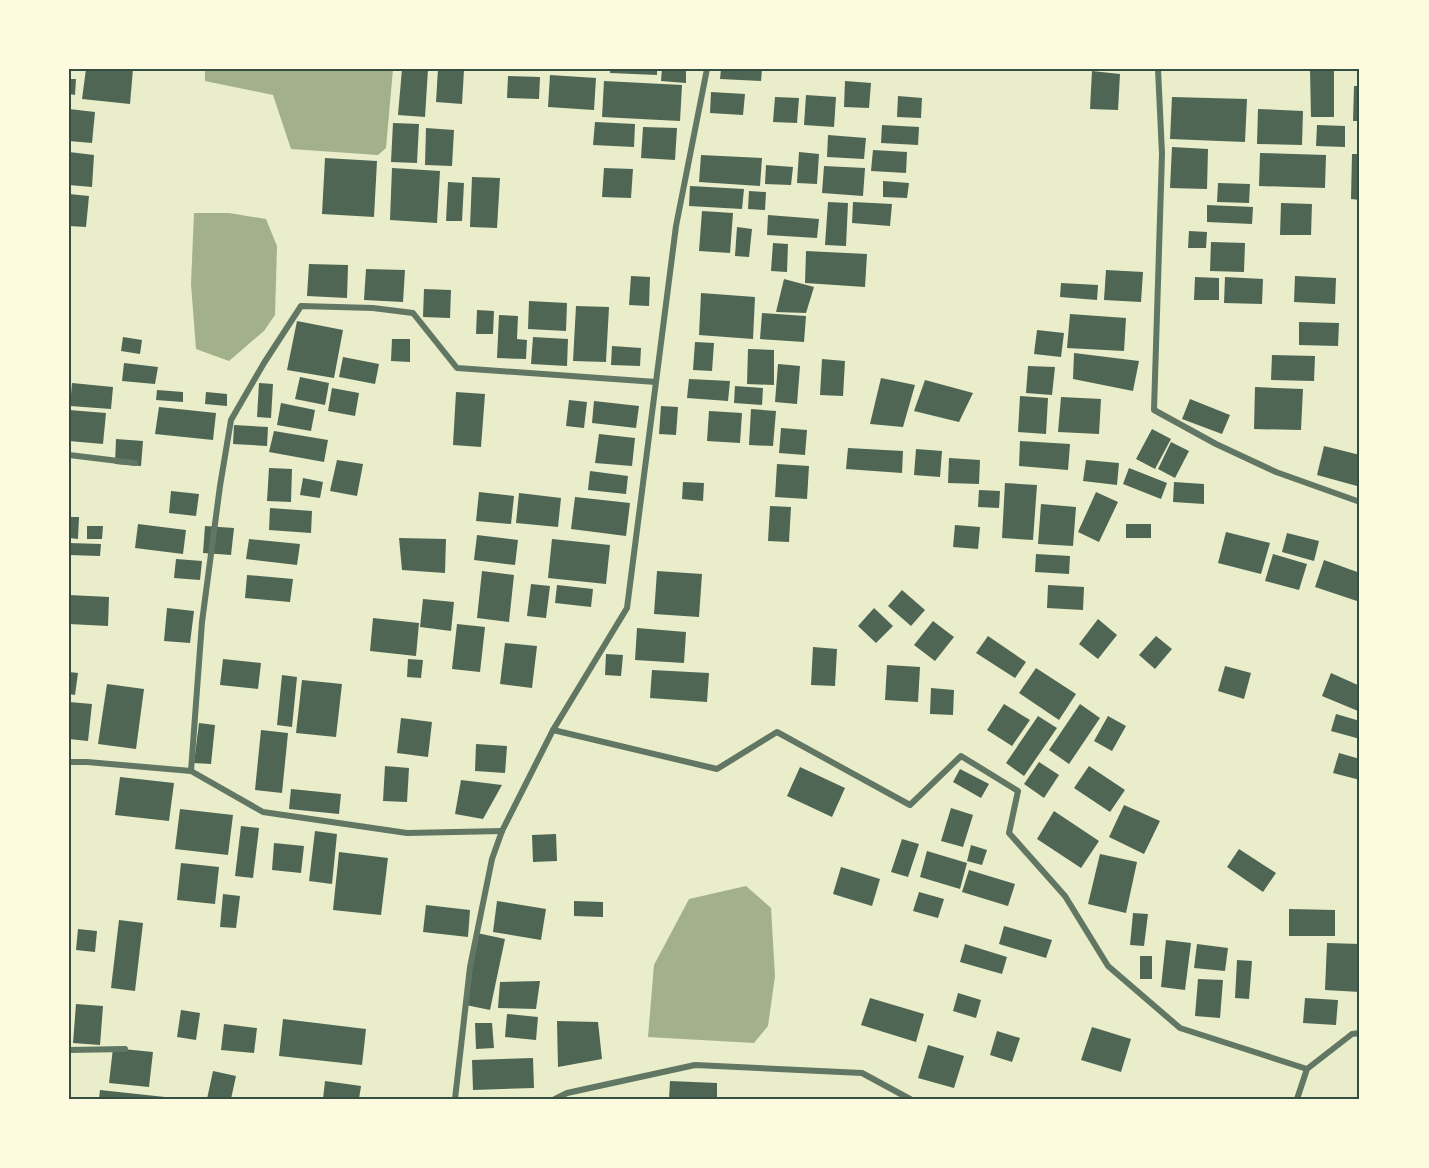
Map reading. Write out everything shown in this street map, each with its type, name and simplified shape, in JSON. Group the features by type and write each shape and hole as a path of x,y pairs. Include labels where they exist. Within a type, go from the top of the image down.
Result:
{"street":[{"path":"455,1099 470,967 492,859 502,831 553,730 627,608 676,226 707,69"},
{"path":"1158,69 1162,154 1154,410 1216,444 1276,472 1360,501"},
{"path":"191,771 202,622 231,420 301,306 373,308 413,313 457,368 656,382"},
{"path":"69,455 135,463"},
{"path":"553,730 717,769 777,732 910,805 961,756 1018,791 1009,833 1065,896 1108,966 1180,1028 1307,1069"},
{"path":"69,762 191,771 263,812 407,833 502,831"},
{"path":"1297,1099 1307,1069 1352,1034 1360,1033"},
{"path":"69,1050 125,1049"},
{"path":"555,1099 567,1093 695,1065 862,1073 910,1099"}],"shaded area":[{"path":"205,69 393,69 386,148 378,155 291,149 273,95 205,81"},
{"path":"194,213 229,213 266,219 277,246 275,315 264,331 229,361 196,349 191,284"},
{"path":"746,886 771,908 775,976 768,1026 754,1043 648,1037 654,965 689,899"}],"building":[{"path":"86,69 133,69 130,104 82,99"},
{"path":"402,69 428,69 425,117 398,115"},
{"path":"438,69 464,70 462,104 436,102"},
{"path":"610,69 657,69 657,75 610,73"},
{"path":"662,69 686,69 686,83 661,81"},
{"path":"721,69 762,69 761,81 720,79"},
{"path":"1310,69 1334,69 1334,117 1311,117"},
{"path":"1092,71 1120,74 1118,110 1090,109"},
{"path":"550,75 596,78 594,110 548,107"},
{"path":"508,76 540,77 539,99 507,98"},
{"path":"69,79 76,79 75,95 69,94"},
{"path":"604,81 682,85 680,121 602,117"},
{"path":"845,81 871,83 869,108 844,107"},
{"path":"1354,86 1360,86 1360,121 1353,121"},
{"path":"711,92 745,94 743,115 710,113"},
{"path":"806,95 836,97 834,127 804,125"},
{"path":"898,96 922,98 921,118 897,117"},
{"path":"775,97 799,98 797,123 773,122"},
{"path":"1172,97 1247,99 1245,142 1170,139"},
{"path":"69,109 95,112 92,143 69,141"},
{"path":"1258,109 1303,111 1302,145 1257,144"},
{"path":"595,122 635,124 634,147 593,145"},
{"path":"393,123 419,124 417,163 391,162"},
{"path":"882,125 919,127 918,145 881,143"},
{"path":"1317,125 1345,126 1345,147 1316,146"},
{"path":"643,127 677,128 675,160 641,158"},
{"path":"426,128 454,130 452,166 425,165"},
{"path":"828,135 866,138 864,159 827,157"},
{"path":"1172,147 1208,149 1207,189 1170,188"},
{"path":"873,150 907,152 906,173 871,171"},
{"path":"69,152 94,155 92,187 69,185"},
{"path":"799,152 819,154 817,184 797,183"},
{"path":"1260,153 1326,155 1325,188 1259,186"},
{"path":"1352,154 1360,154 1360,200 1351,199"},
{"path":"701,155 762,158 760,186 699,182"},
{"path":"325,158 377,161 374,217 322,214"},
{"path":"766,165 793,167 791,185 765,184"},
{"path":"824,166 865,168 863,196 822,193"},
{"path":"392,168 440,171 437,223 390,220"},
{"path":"604,168 633,169 631,198 602,197"},
{"path":"472,177 500,178 497,228 470,227"},
{"path":"883,181 909,183 907,198 883,197"},
{"path":"448,182 464,183 462,221 446,221"},
{"path":"1218,183 1250,184 1249,203 1217,202"},
{"path":"690,186 744,189 742,209 689,206"},
{"path":"749,191 766,192 765,210 748,209"},
{"path":"69,194 89,196 86,227 69,226"},
{"path":"828,202 848,203 846,246 825,245"},
{"path":"853,202 892,204 890,226 852,223"},
{"path":"1281,203 1312,204 1311,235 1280,235"},
{"path":"1207,205 1253,207 1252,224 1207,222"},
{"path":"702,211 733,213 730,253 699,251"},
{"path":"768,215 819,219 817,238 767,235"},
{"path":"737,227 752,229 749,257 735,256"},
{"path":"1189,231 1207,232 1206,248 1188,248"},
{"path":"1211,242 1245,243 1244,272 1210,271"},
{"path":"773,243 788,244 787,272 771,271"},
{"path":"806,251 867,254 865,287 805,283"},
{"path":"309,264 348,265 347,298 307,296"},
{"path":"366,269 405,270 403,302 364,300"},
{"path":"1106,270 1143,272 1141,302 1104,300"},
{"path":"631,276 650,277 649,306 629,305"},
{"path":"1295,276 1336,278 1335,304 1294,302"},
{"path":"1195,277 1219,278 1219,300 1194,300"},
{"path":"1225,277 1263,279 1262,304 1224,303"},
{"path":"784,279 814,287 806,313 776,312"},
{"path":"1061,283 1098,285 1097,300 1060,297"},
{"path":"424,289 451,290 450,318 423,317"},
{"path":"701,293 755,297 753,339 699,335"},
{"path":"529,301 567,303 566,331 528,329"},
{"path":"1358,303 1360,303 1360,320 1357,320"},
{"path":"576,306 609,307 606,362 573,361"},
{"path":"477,310 494,311 493,334 476,334"},
{"path":"762,313 806,316 804,342 760,339"},
{"path":"1070,314 1126,318 1124,351 1067,348"},
{"path":"499,315 518,316 517,339 527,340 526,359 497,358"},
{"path":"297,321 343,330 334,378 287,370"},
{"path":"1299,322 1339,323 1338,346 1299,345"},
{"path":"1037,330 1064,333 1061,357 1034,354"},
{"path":"123,337 142,340 140,354 121,351"},
{"path":"533,337 568,339 567,366 531,364"},
{"path":"392,339 410,339 410,362 391,361"},
{"path":"695,342 714,343 712,371 693,370"},
{"path":"612,346 641,348 640,366 611,365"},
{"path":"748,349 774,350 774,385 747,384"},
{"path":"1074,353 1139,361 1133,391 1073,379"},
{"path":"1272,355 1315,356 1314,381 1271,380"},
{"path":"343,357 379,364 375,384 339,377"},
{"path":"822,359 845,361 843,396 820,395"},
{"path":"124,363 158,367 155,384 122,381"},
{"path":"778,364 800,366 797,404 775,402"},
{"path":"1028,366 1055,367 1052,395 1026,393"},
{"path":"300,377 329,383 325,405 295,399"},
{"path":"881,378 915,385 903,427 870,424"},
{"path":"689,379 730,381 728,401 687,398"},
{"path":"925,380 973,393 959,422 914,411"},
{"path":"72,383 113,387 111,409 70,406"},
{"path":"259,383 273,384 271,418 257,417"},
{"path":"735,386 763,388 762,405 734,403"},
{"path":"1255,387 1303,389 1301,430 1254,429"},
{"path":"332,388 359,393 355,416 328,411"},
{"path":"157,390 183,392 183,402 156,400"},
{"path":"206,392 227,394 227,406 205,404"},
{"path":"456,392 485,394 481,447 453,445"},
{"path":"1020,396 1048,398 1046,434 1018,432"},
{"path":"1061,397 1101,399 1099,434 1058,432"},
{"path":"1190,399 1230,415 1222,434 1182,419"},
{"path":"569,400 587,402 584,428 566,426"},
{"path":"594,401 639,406 636,428 592,423"},
{"path":"281,403 315,410 311,431 277,425"},
{"path":"661,406 678,407 676,435 659,434"},
{"path":"159,407 216,413 213,440 155,434"},
{"path":"751,409 776,411 773,446 749,445"},
{"path":"69,410 106,413 103,444 69,441"},
{"path":"709,411 742,413 740,443 707,441"},
{"path":"234,425 268,427 267,446 233,444"},
{"path":"781,428 807,430 805,455 779,453"},
{"path":"1152,429 1171,439 1155,469 1136,459"},
{"path":"274,431 328,440 324,462 269,452"},
{"path":"599,434 635,438 632,466 595,463"},
{"path":"116,439 143,441 141,466 115,464"},
{"path":"1020,441 1070,444 1068,470 1019,466"},
{"path":"1171,442 1189,451 1175,478 1158,469"},
{"path":"1324,446 1360,455 1357,486 1317,475"},
{"path":"848,448 903,451 902,473 846,469"},
{"path":"916,449 942,451 940,477 914,475"},
{"path":"949,458 980,460 979,484 948,483"},
{"path":"337,460 363,464 357,496 330,491"},
{"path":"1086,460 1119,463 1117,485 1083,481"},
{"path":"777,464 809,466 807,499 775,497"},
{"path":"269,468 292,469 291,502 267,501"},
{"path":"1129,468 1167,483 1161,499 1123,484"},
{"path":"590,471 628,476 626,494 588,490"},
{"path":"303,478 323,482 320,498 300,495"},
{"path":"683,482 704,483 703,501 682,499"},
{"path":"1174,482 1204,484 1204,504 1173,502"},
{"path":"1005,483 1037,485 1033,540 1002,538"},
{"path":"979,490 1000,491 999,508 978,507"},
{"path":"171,491 199,494 196,516 169,513"},
{"path":"479,492 514,496 511,524 476,521"},
{"path":"1096,492 1118,502 1099,542 1078,532"},
{"path":"519,493 561,498 558,527 516,523"},
{"path":"575,497 630,503 626,536 571,529"},
{"path":"1041,504 1076,507 1073,546 1038,544"},
{"path":"770,506 791,507 789,542 768,541"},
{"path":"270,508 312,511 311,533 269,530"},
{"path":"69,517 79,517 78,539 69,538"},
{"path":"138,524 186,530 183,554 135,548"},
{"path":"1126,524 1151,524 1151,538 1126,538"},
{"path":"955,525 980,527 978,549 953,547"},
{"path":"87,526 103,526 102,539 87,539"},
{"path":"205,526 234,528 231,555 203,553"},
{"path":"1226,532 1270,543 1261,574 1218,563"},
{"path":"1287,533 1319,541 1314,561 1282,552"},
{"path":"477,535 518,540 515,565 474,560"},
{"path":"399,538 446,539 445,573 402,570"},
{"path":"249,539 300,544 297,565 246,559"},
{"path":"552,539 610,545 606,584 548,578"},
{"path":"69,543 101,544 100,556 69,555"},
{"path":"1036,554 1070,556 1069,574 1035,572"},
{"path":"1273,554 1307,564 1299,590 1265,581"},
{"path":"176,559 202,561 200,580 174,578"},
{"path":"1324,560 1360,573 1360,602 1315,587"},
{"path":"482,571 514,575 509,622 477,618"},
{"path":"657,571 702,574 699,617 654,614"},
{"path":"247,575 293,579 290,602 245,598"},
{"path":"531,584 550,586 546,618 527,616"},
{"path":"557,585 593,589 591,607 555,603"},
{"path":"1048,585 1084,587 1083,610 1047,608"},
{"path":"902,590 925,610 911,626 888,606"},
{"path":"69,595 109,597 108,626 69,624"},
{"path":"423,599 454,602 451,631 420,627"},
{"path":"167,608 194,611 190,643 164,641"},
{"path":"874,608 893,626 876,643 858,626"},
{"path":"373,618 419,623 416,656 370,651"},
{"path":"1098,619 1117,635 1098,659 1079,644"},
{"path":"933,621 954,637 935,661 914,645"},
{"path":"457,624 485,627 480,672 452,669"},
{"path":"637,628 686,632 684,663 635,660"},
{"path":"988,636 1026,662 1015,678 976,653"},
{"path":"1156,636 1172,649 1155,669 1139,655"},
{"path":"505,643 537,646 532,688 500,684"},
{"path":"813,647 837,649 835,686 811,685"},
{"path":"606,654 623,655 621,676 605,675"},
{"path":"223,659 261,663 258,689 220,685"},
{"path":"408,659 423,660 421,678 407,677"},
{"path":"887,665 920,667 918,702 885,700"},
{"path":"1225,666 1251,673 1244,699 1218,691"},
{"path":"1036,668 1076,694 1059,720 1019,693"},
{"path":"652,670 709,673 707,702 650,698"},
{"path":"69,672 78,673 75,695 69,694"},
{"path":"1331,673 1360,686 1358,711 1322,696"},
{"path":"282,675 297,677 292,727 277,725"},
{"path":"302,680 342,684 336,737 296,733"},
{"path":"107,684 144,689 136,749 98,744"},
{"path":"931,688 954,690 953,715 930,714"},
{"path":"69,702 92,704 88,741 69,739"},
{"path":"1004,704 1030,720 1012,746 987,730"},
{"path":"1080,704 1100,718 1069,764 1049,750"},
{"path":"1336,714 1360,721 1360,739 1331,731"},
{"path":"1038,716 1057,728 1024,776 1006,763"},
{"path":"1108,716 1126,726 1112,751 1094,741"},
{"path":"401,718 432,722 428,757 397,753"},
{"path":"199,723 215,725 211,764 194,763"},
{"path":"261,730 288,733 282,793 255,790"},
{"path":"476,744 507,746 505,773 475,771"},
{"path":"1339,753 1360,759 1360,780 1333,773"},
{"path":"1039,762 1059,775 1044,798 1024,784"},
{"path":"385,766 409,768 407,802 383,801"},
{"path":"1089,766 1125,790 1110,812 1074,788"},
{"path":"800,767 845,788 832,817 787,796"},
{"path":"960,769 989,784 981,798 953,782"},
{"path":"120,777 174,783 169,821 115,815"},
{"path":"461,780 502,785 483,819 455,814"},
{"path":"291,789 341,794 339,814 289,809"},
{"path":"1124,805 1160,821 1144,854 1109,837"},
{"path":"951,808 973,815 963,847 941,841"},
{"path":"180,809 233,815 228,855 175,849"},
{"path":"1054,811 1099,841 1081,868 1037,839"},
{"path":"241,826 259,828 253,878 235,876"},
{"path":"315,831 337,834 332,884 309,881"},
{"path":"556,834 557,861 533,862 532,835"},
{"path":"902,839 919,844 908,877 891,872"},
{"path":"274,843 304,846 301,873 272,870"},
{"path":"971,845 987,850 982,865 967,861"},
{"path":"1239,849 1276,873 1263,892 1227,867"},
{"path":"927,851 967,863 960,889 920,877"},
{"path":"339,852 388,858 381,915 333,910"},
{"path":"1100,854 1137,862 1126,913 1088,904"},
{"path":"181,863 219,867 215,904 177,900"},
{"path":"841,867 880,879 872,906 833,894"},
{"path":"969,870 1015,884 1008,906 962,892"},
{"path":"919,892 944,899 938,918 913,911"},
{"path":"223,894 240,896 236,928 220,927"},
{"path":"497,901 546,909 541,940 493,932"},
{"path":"574,901 603,902 603,917 574,916"},
{"path":"426,905 470,910 468,937 423,932"},
{"path":"1289,909 1335,910 1335,936 1289,936"},
{"path":"1133,913 1148,914 1144,946 1130,945"},
{"path":"119,920 143,923 135,991 111,988"},
{"path":"1004,926 1052,940 1046,958 999,944"},
{"path":"78,929 97,931 95,952 76,950"},
{"path":"477,933 505,939 490,1010 466,1005"},
{"path":"1166,940 1191,943 1185,990 1161,987"},
{"path":"1327,943 1360,944 1360,992 1325,990"},
{"path":"965,944 1007,957 1002,974 960,962"},
{"path":"1197,944 1228,948 1225,971 1194,968"},
{"path":"1140,956 1152,956 1152,979 1140,979"},
{"path":"1237,960 1252,961 1249,999 1235,998"},
{"path":"1198,979 1223,980 1220,1018 1195,1016"},
{"path":"540,981 536,1009 498,1008 500,982"},
{"path":"958,993 981,1000 976,1018 953,1011"},
{"path":"870,998 924,1014 916,1042 861,1025"},
{"path":"1305,998 1338,1000 1336,1025 1303,1023"},
{"path":"76,1004 103,1006 100,1045 73,1043"},
{"path":"181,1010 200,1013 196,1040 177,1037"},
{"path":"507,1014 538,1017 536,1040 505,1037"},
{"path":"283,1019 366,1029 362,1065 279,1056"},
{"path":"557,1021 598,1022 602,1059 558,1067"},
{"path":"475,1023 492,1023 494,1048 476,1049"},
{"path":"224,1024 257,1028 254,1053 221,1050"},
{"path":"1092,1027 1131,1039 1121,1072 1081,1060"},
{"path":"997,1031 1020,1038 1012,1062 990,1055"},
{"path":"928,1045 964,1056 954,1088 918,1078"},
{"path":"113,1048 153,1052 149,1087 109,1083"},
{"path":"533,1058 534,1088 473,1090 472,1060"},
{"path":"213,1071 236,1076 231,1099 207,1099"},
{"path":"325,1081 361,1086 359,1099 323,1099"},
{"path":"670,1081 717,1083 717,1099 669,1099"},
{"path":"100,1090 165,1097 165,1099 99,1099"}]}
